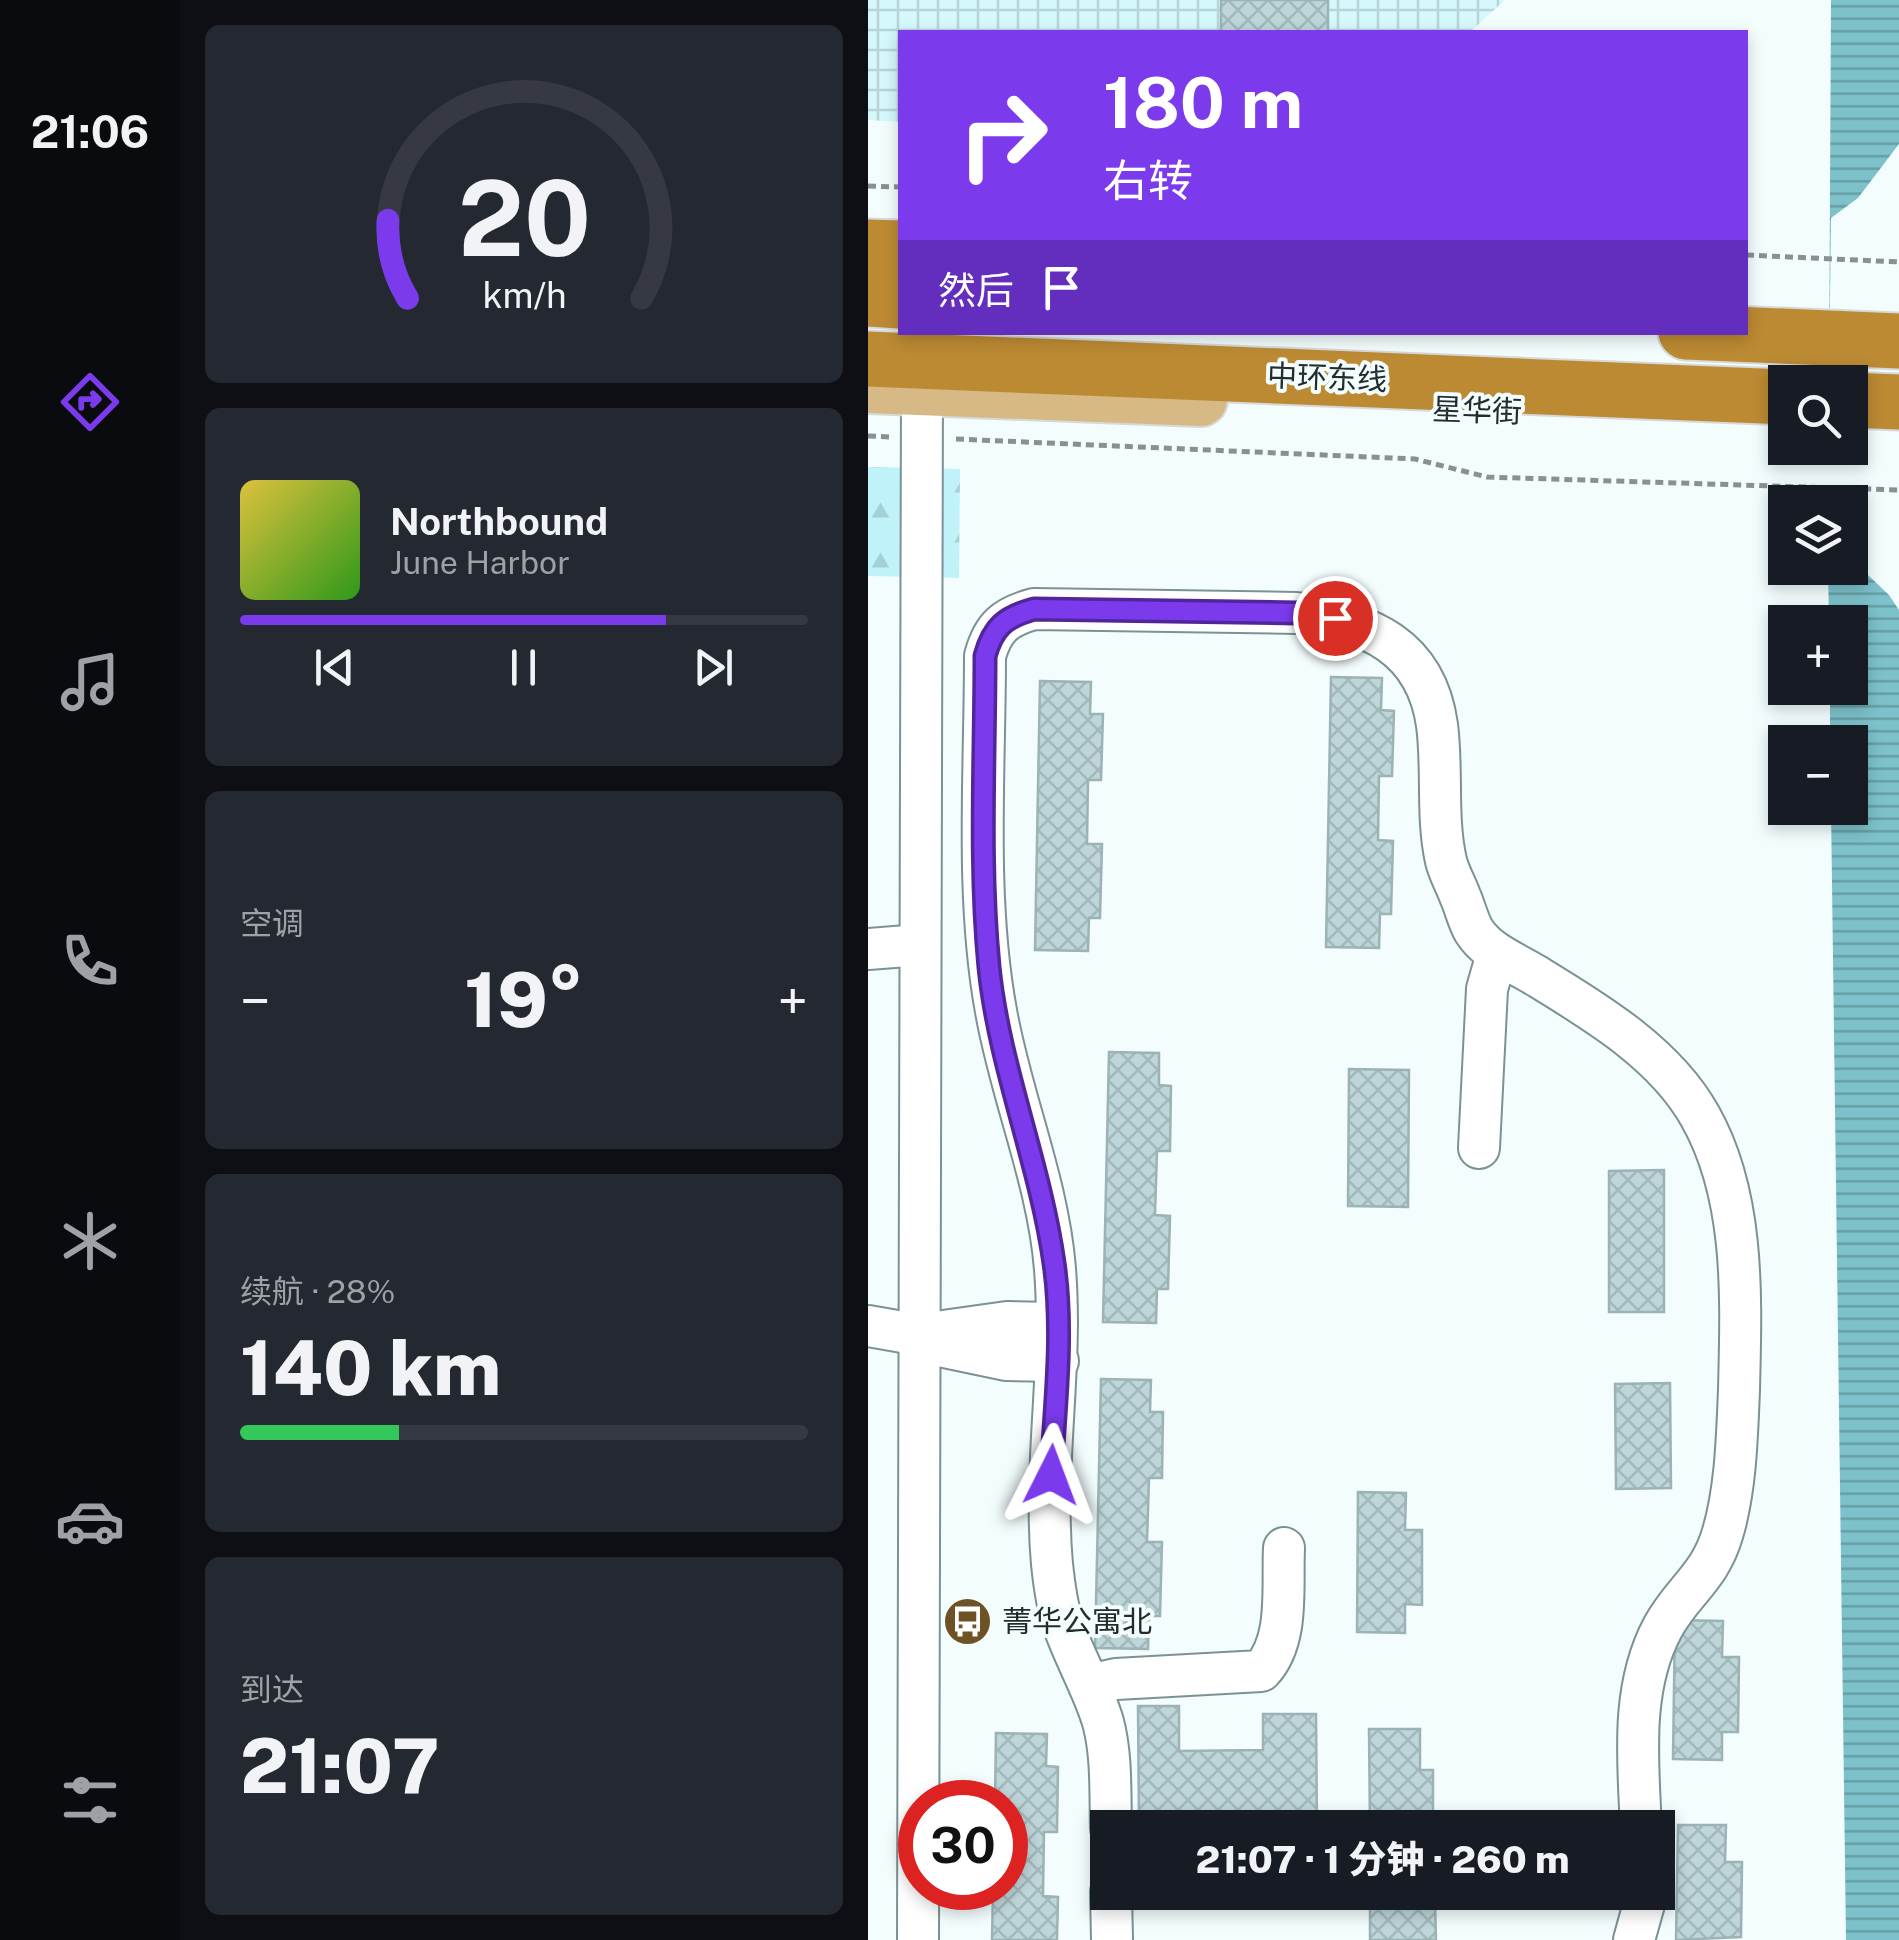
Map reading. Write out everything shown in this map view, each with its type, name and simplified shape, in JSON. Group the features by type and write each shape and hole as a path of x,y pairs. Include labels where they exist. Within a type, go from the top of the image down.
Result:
{"highway":[{"path":"868,247 898,248"},
{"path":"868,299 898,300"},
{"path":"1748,335 1900,341"},
{"name":"中环东线","path":"868,359 1768,397"},
{"path":"1868,401 1900,402"}],"main road":[{"path":"868,271 898,272"},
{"path":"1748,307 1900,314"},
{"name":"星华街","path":"868,387 922,414 1768,423"},
{"path":"1868,426 1900,427"}],"street":[{"path":"918,1940 922,414"},
{"path":"1110,1810 1104,1724 1062,1622 1052,1567 1049,1512 1057,1342 1055,1267 1045,1208 996,1014 989,968 985,656 1000,622 1034,609 1297,613 1335,618 1381,635 1416,668 1428,694 1436,723 1446,862 1474,931 1496,954 1622,1032 1675,1081 1700,1115 1718,1156 1731,1203 1738,1268 1740,1336 1732,1483 1723,1532 1709,1570 1665,1624 1650,1657 1641,1700 1637,1755 1640,1810"},
{"path":"868,949 920,946"},
{"path":"1479,1148 1486,989 1496,954"},
{"path":"868,1326 920,1335 944,1348 1006,1360 1057,1342"},
{"path":"1089,1684 1262,1671 1272,1660 1279,1642 1284,1548"},
{"path":"1111,1910 1112,1940"},
{"path":"1634,1940 1642,1910"}],"path":[{"path":"868,186 898,187"},
{"path":"1748,255 1900,262"},
{"path":"868,436 922,414 1414,458 1487,477 1900,490"}],"shaded area":[{"path":"868,0 1505,0 1472,30 898,30 898,122 868,120"},
{"path":"1831,0 1899,0 1899,1940 1846,1940 1831,825 1868,825 1868,725 1830,725 1830,705 1868,705 1868,605 1829,605 1828,585 1868,585 1868,485 1828,485 1828,465 1868,465 1868,365 1829,365"}],"green space":[{"path":"868,467 960,469 959,578 868,576"}],"pier":[{"path":"1899,144 1899,610 1868,575 1868,485 1828,485 1828,465 1868,465 1868,365 1829,365 1831,218 1858,198"}],"building":[{"path":"1221,0 1328,0 1328,30 1221,30"},
{"path":"1331,677 1382,678 1381,710 1394,711 1392,776 1379,776 1378,840 1393,841 1391,914 1380,914 1379,948 1326,947"},
{"path":"1040,681 1091,682 1090,714 1103,714 1101,780 1088,780 1087,844 1102,844 1100,918 1089,918 1088,951 1035,950"},
{"path":"1109,1052 1159,1053 1159,1085 1171,1086 1170,1151 1157,1151 1155,1215 1170,1216 1168,1289 1157,1289 1156,1323 1103,1322"},
{"path":"1349,1069 1409,1070 1408,1207 1348,1206"},
{"path":"1664,1170 1664,1312 1609,1312 1609,1171"},
{"path":"1101,1379 1151,1380 1150,1412 1163,1412 1162,1478 1149,1478 1147,1542 1162,1542 1160,1616 1149,1616 1148,1649 1095,1648"},
{"path":"1670,1383 1671,1488 1616,1489 1615,1384"},
{"path":"1358,1492 1406,1493 1405,1530 1422,1530 1422,1605 1405,1604 1405,1633 1357,1632"},
{"path":"1675,1620 1723,1621 1722,1657 1739,1657 1738,1732 1722,1732 1722,1760 1673,1759"},
{"path":"1138,1706 1179,1706 1179,1751 1263,1750 1263,1714 1316,1714 1317,1810 1139,1810"},
{"path":"1369,1729 1420,1729 1420,1770 1433,1770 1433,1810 1370,1810"},
{"path":"996,1733 1047,1734 1046,1766 1058,1767 1057,1832 1044,1832 1043,1896 1058,1897 1057,1940 992,1940 993,1910 1028,1910 1028,1780 995,1780"},
{"path":"1678,1825 1726,1825 1725,1862 1742,1862 1741,1937 1676,1940"},
{"path":"1370,1910 1435,1910 1436,1940 1370,1940"}],"place":[{"name":"菁华公寓北","path":"967,1622"}],"route":[{"path":"1051,1475 1058,1361 1055,1267 1045,1208 996,1014 989,968 985,656 991,636 1000,622 1034,609 1297,613 1335,618"}]}
